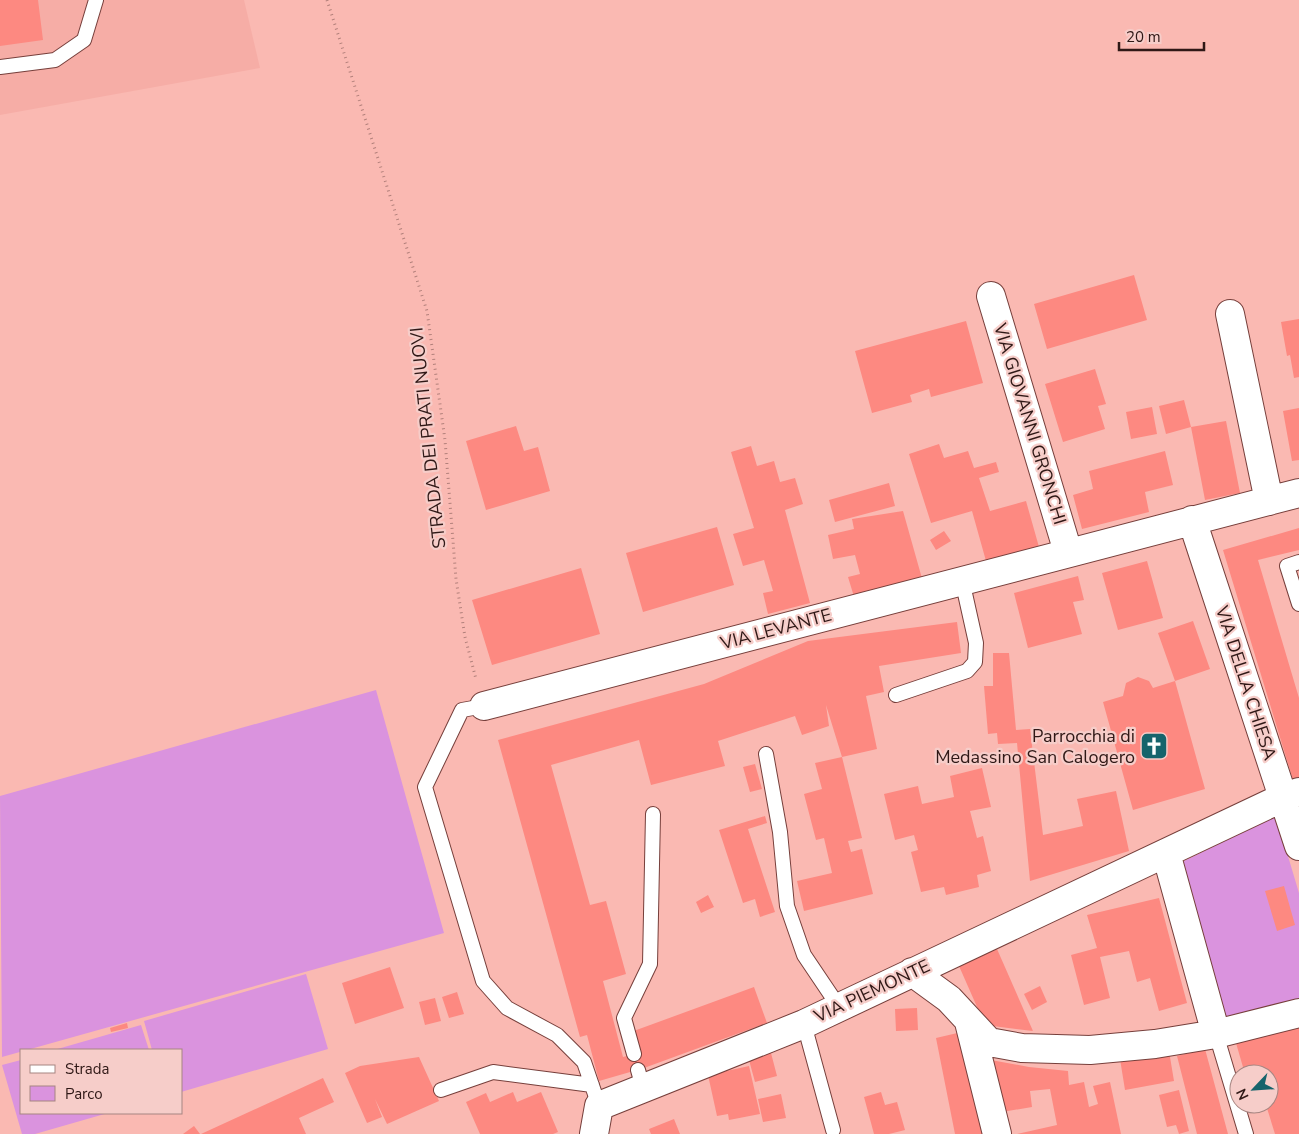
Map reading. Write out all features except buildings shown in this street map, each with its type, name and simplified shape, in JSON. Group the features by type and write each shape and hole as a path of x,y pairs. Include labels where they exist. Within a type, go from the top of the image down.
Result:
{"street":[{"name":"VIA GIOVANNI GRONCHI","path":"992,296 1068,552"},
{"path":"1230,314 1269,500"},
{"name":"VIA LEVANTE","path":"484,706 1299,493"},
{"name":"VIA DELLA CHIESA","path":"1192,520 1292,795 1299,846"},
{"name":"VIA PIEMONTE","path":"596,1095 804,1024 1292,795"},
{"path":"1166,853 1216,1034"},
{"path":"912,972 949,999 989,1042 1022,1048 1090,1050 1155,1044 1216,1034 1299,1013"},
{"path":"969,1022 997,1134"},
{"path":"594,1134 596,1095"}],"lane":[{"path":"0,67 55,60 70,50 84,40 96,0"},
{"path":"1299,562 1287,566 1299,604"},
{"path":"896,695 967,672 976,662 976,643 962,580"},
{"path":"484,706 462,710 425,787 483,981 507,1008 557,1035 584,1062 596,1095"},
{"path":"766,754 780,832 787,906 804,955 839,1007"},
{"path":"634,1054 624,1018 650,964 653,814"},
{"path":"804,1024 833,1130"},
{"path":"1216,1034 1246,1134"},
{"path":"441,1090 493,1072 596,1095"}],"path":[{"name":"STRADA DEI PRATI NUOVI","path":"327,0 427,311 446,440 459,599 465,637 484,706"}],"shaded area":[{"path":"0,0 244,0 260,68 0,115"}],"green space":[{"path":"376,690 444,933 31,1049 20,1049 20,1052 2,1057 0,796"},
{"path":"1276,816 1299,893 1299,1002 1221,1021 1178,864"},
{"path":"306,974 328,1049 182,1092 182,1049 152,1049 144,1021"},
{"path":"141,1025 149,1049 57,1049"},
{"path":"20,1060 20,1114 105,1114 35,1134 22,1134 2,1065"}],"place":[{"name":"Parrocchia di Medassino San Calogero","path":"1154,746"}]}
